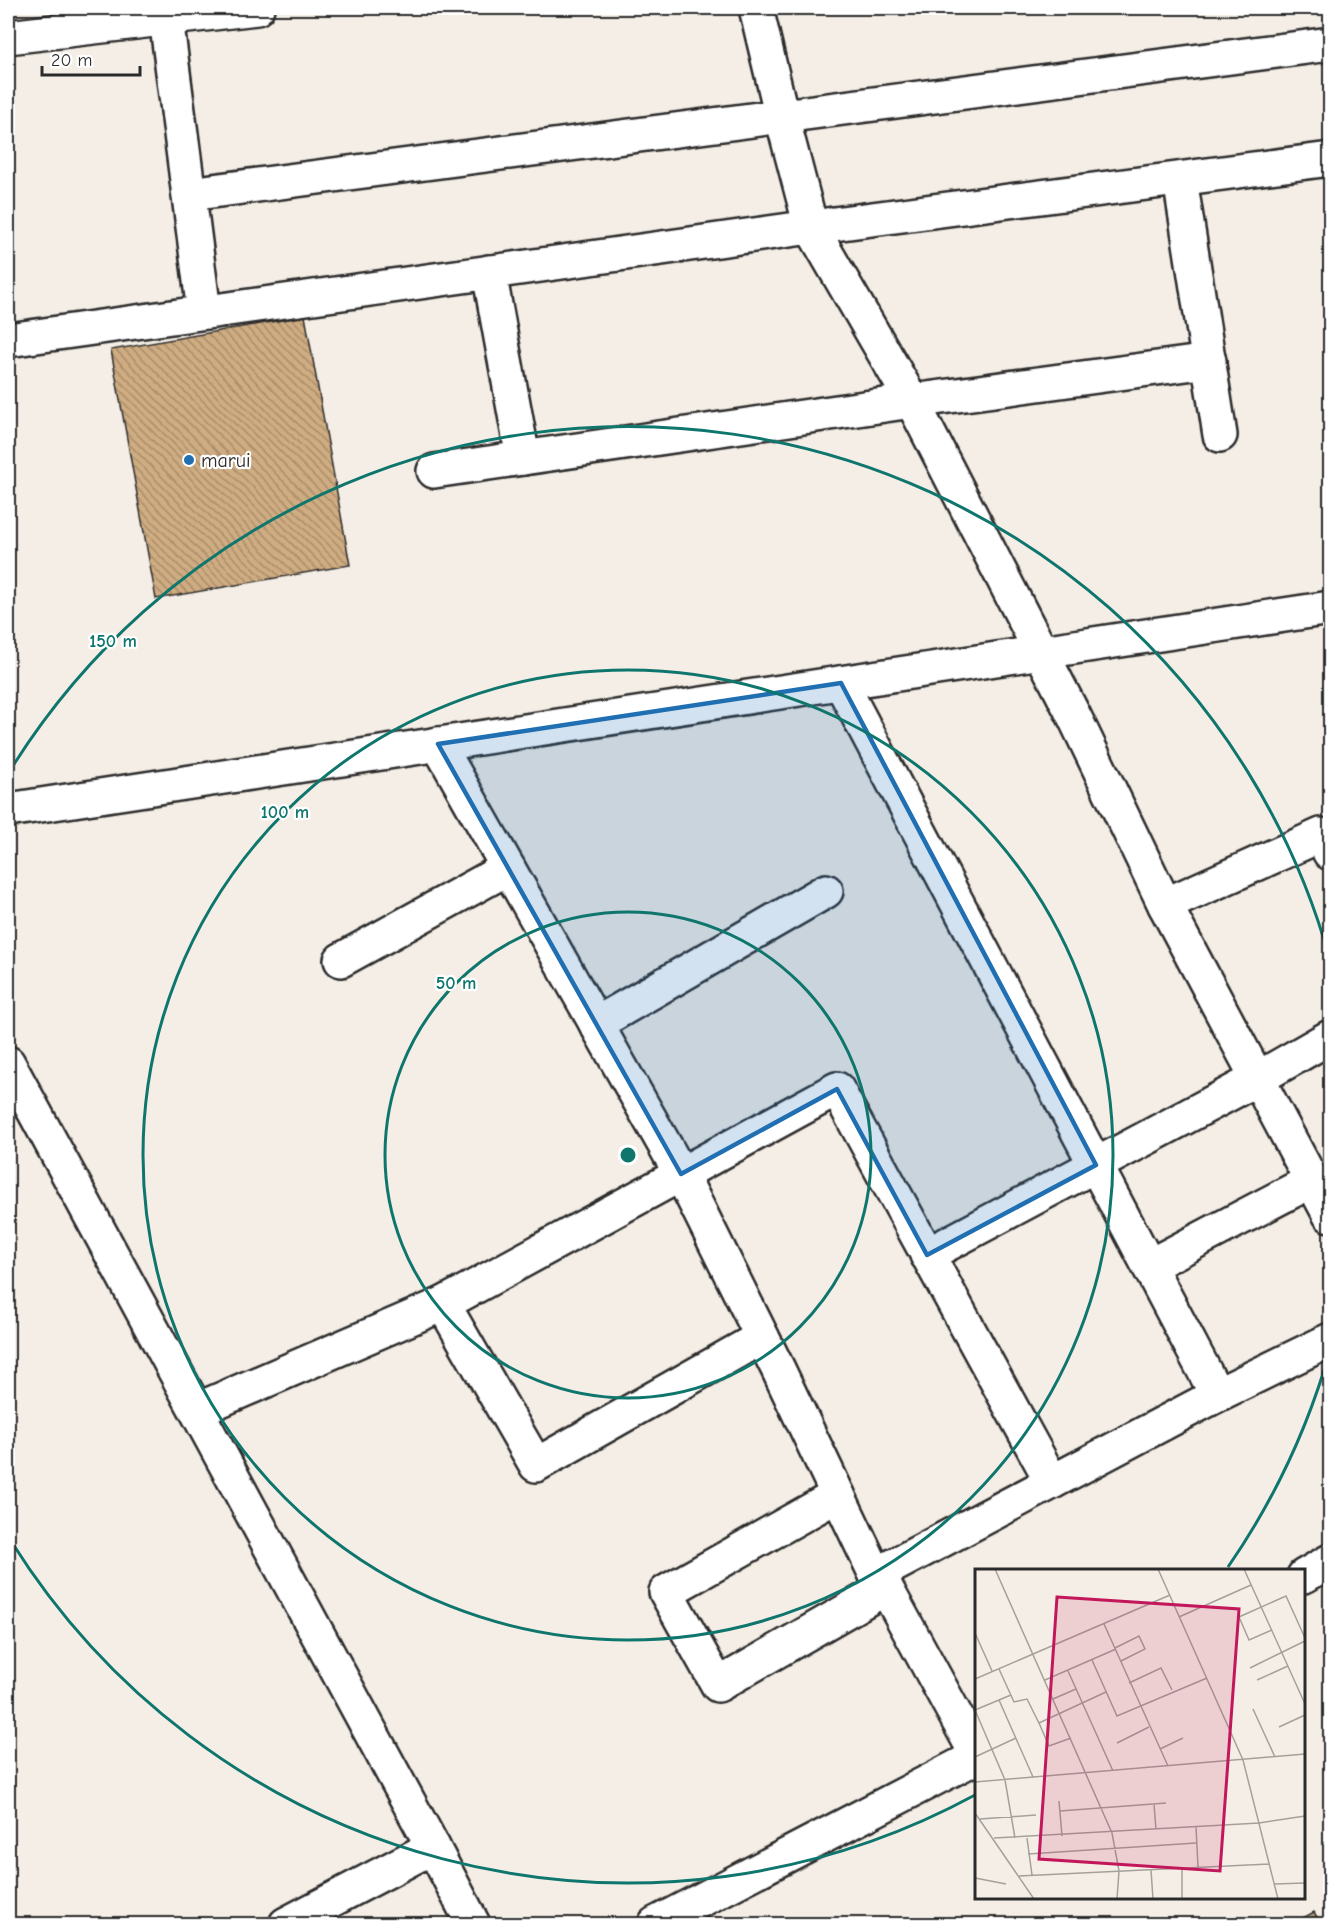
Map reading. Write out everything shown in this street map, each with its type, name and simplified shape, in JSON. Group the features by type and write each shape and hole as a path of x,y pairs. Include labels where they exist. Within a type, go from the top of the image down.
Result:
{"street":[{"path":"8,37 257,8"},
{"path":"756,8 811,227 912,401 1042,652 1165,905 1330,1215"},
{"path":"166,18 204,312"},
{"path":"189,194 1330,44"},
{"path":"8,340 811,227 1330,159"},
{"path":"1180,179 1220,435"},
{"path":"489,272 523,458"},
{"path":"434,471 912,401 1209,361"},
{"path":"8,810 1330,608"},
{"path":"841,682 1217,1395"},
{"path":"438,744 681,1174 881,1581 975,1753"},
{"path":"1165,905 1321,835 1330,853"},
{"path":"341,960 508,868"},
{"path":"596,1024 826,891"},
{"path":"927,1255 1257,1079 1330,1037"},
{"path":"8,1063 473,1924"},
{"path":"197,1410 443,1304 837,1089 1052,1482"},
{"path":"1149,1266 1312,1180"},
{"path":"443,1304 536,1465 762,1336"},
{"path":"838,1495 666,1592 718,1685 881,1581 1052,1482 1217,1395 1330,1340"},
{"path":"1305,1574 1330,1560"},
{"path":"655,1924 975,1756"},
{"path":"286,1924 433,1847"}],"highlighted area":[{"path":"841,683 1096,1165 927,1255 837,1089 681,1174 438,744"}],"building":[{"path":"305,316 350,565 156,599 111,350"},
{"path":"1314,1912 1321,1924 1303,1924 1301,1919"}],"place":[{"name":"marui","path":"189,460"}]}
